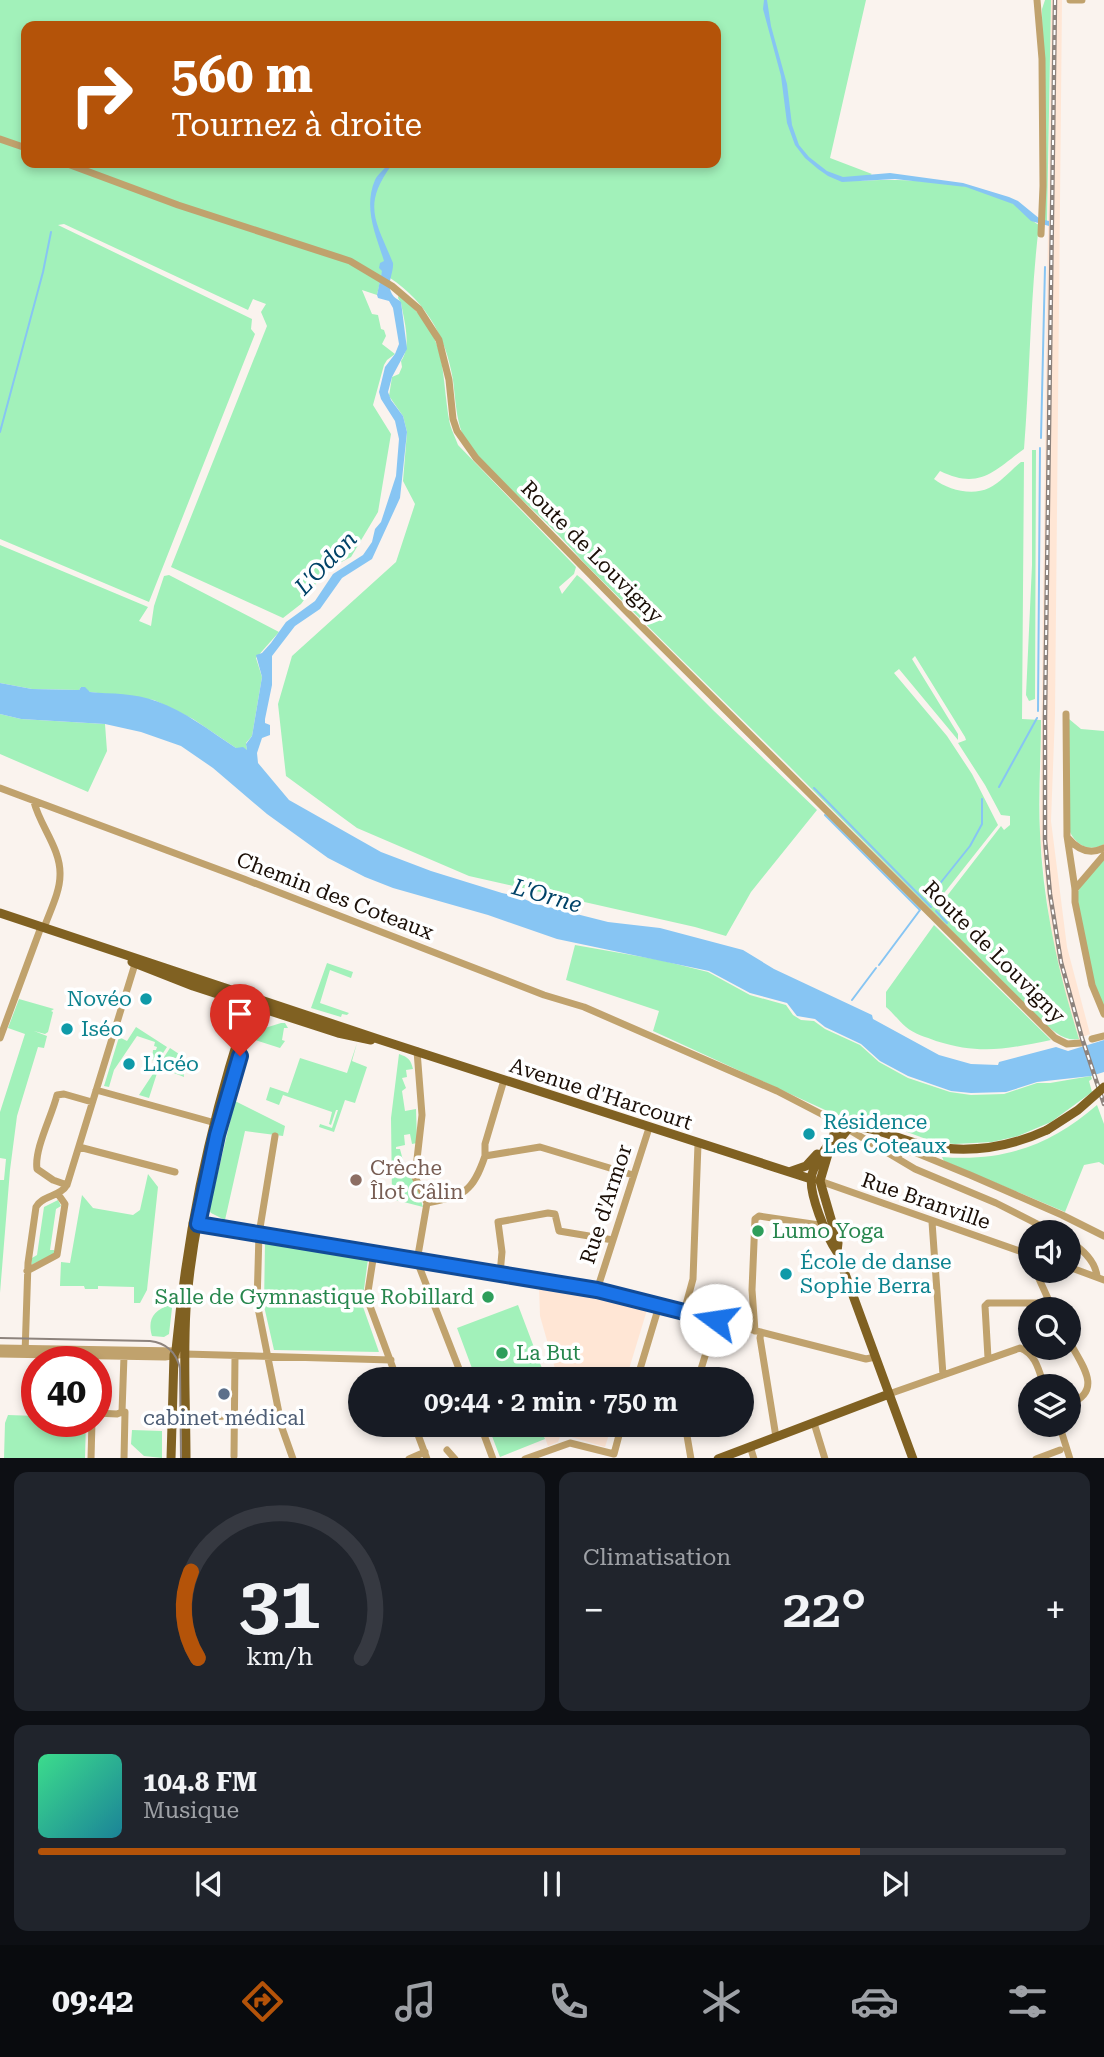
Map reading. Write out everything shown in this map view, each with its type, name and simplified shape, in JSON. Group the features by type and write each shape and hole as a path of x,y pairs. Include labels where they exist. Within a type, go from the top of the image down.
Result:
{"main road":[{"path":"0,913 122,954"},
{"name":"Avenue d'Harcourt","path":"122,954 135,964 194,986 254,1002"},
{"name":"Avenue d'Harcourt","path":"122,954 344,1035 381,1040 417,1051 815,1180"},
{"path":"171,1458 178,1353 186,1309 195,1224 216,1123 237,1055 243,1017 254,1002"},
{"path":"787,1172 807,1165 828,1137 836,1131 856,1127 874,1129 922,1145 961,1150 1005,1145 1046,1130 1074,1113 1104,1087"},
{"path":"848,1129 828,1154 811,1187 829,1227 913,1458"},
{"path":"815,1180 816,1164 836,1131"},
{"path":"178,1353 186,1417 186,1458"},
{"path":"718,1458 889,1394"}],"street":[{"path":"1037,0 1041,38 1041,231"},
{"path":"1070,0 1082,0"},
{"path":"0,139 21,146"},
{"name":"Route de Louvigny","path":"78,168 178,205 350,261 392,286 419,309 439,340 449,380 453,419 461,438 476,458 1055,1038 1070,1045 1080,1043"},
{"path":"1066,714 1067,836 1075,902 1092,985 1104,1014"},
{"name":"Chemin des Coteaux","path":"0,788 544,995 584,1007 777,1091 848,1129"},
{"path":"0,1038 27,962 59,885 60,871 56,855 34,802"},
{"path":"1067,836 1072,843 1091,852 1104,848"},
{"path":"1075,889 1104,855"},
{"path":"25,1346 27,1271 36,1208 39,1202 63,1191 66,1185 135,964"},
{"path":"1092,1039 1104,1036"},
{"path":"417,1051 422,1115 415,1177 427,1203 417,1261 458,1367"},
{"path":"427,1203 465,1192 476,1178 485,1156 485,1144 504,1080"},
{"path":"96,1090 216,1123"},
{"path":"66,1185 37,1169 36,1163 46,1128 51,1121 57,1096 92,1102"},
{"name":"Rue d'Armor","path":"597,1290 649,1128"},
{"path":"848,1129 915,1169 1029,1220"},
{"path":"275,1136 259,1234 257,1303 282,1427 293,1458"},
{"path":"684,1312 693,1279 698,1144"},
{"path":"79,1147 176,1172"},
{"path":"485,1156 540,1147 634,1175"},
{"path":"896,1157 903,1151 914,1152 1019,1196 1104,1236"},
{"name":"Rue Branville","path":"815,1180 1018,1251"},
{"path":"27,1271 57,1255 65,1204 58,1194"},
{"path":"500,1274 502,1252 498,1222 555,1214 559,1231 613,1240"},
{"path":"776,1437 752,1290 755,1219 759,1216 829,1227"},
{"path":"932,1222 943,1375"},
{"path":"195,1224 597,1290 866,1359 875,1357"},
{"path":"1081,1251 1101,1278"},
{"path":"374,1253 367,1298 393,1367"},
{"path":"1081,1271 1101,1278"},
{"path":"988,1358 985,1306 988,1303 1018,1304"},
{"path":"641,1367 659,1306"},
{"path":"702,1367 716,1320"},
{"path":"21,1351 0,1348 0,1355 21,1352"},
{"path":"889,1394 1011,1350 1024,1349 1034,1357 1040,1374"},
{"path":"112,1356 164,1357 178,1353"},
{"path":"112,1355 178,1353 391,1360"},
{"path":"112,1414 123,1409 124,1356"},
{"path":"234,1456 235,1356"},
{"path":"1079,1360 1090,1380 1088,1392 1081,1400"},
{"path":"124,1458 125,1412"},
{"path":"186,1417 234,1416"},
{"path":"814,1423 825,1458"},
{"path":"91,1458 92,1437"},
{"path":"409,1458 426,1455 419,1437"},
{"path":"485,1437 493,1458"},
{"path":"525,1458 569,1443 616,1456 620,1437"},
{"path":"687,1437 691,1458"},
{"path":"1063,1437 1070,1458"},
{"path":"750,1446 754,1458"},
{"path":"447,1450 455,1458"},
{"path":"1036,1458 1060,1450"}],"shaded area":[{"path":"1051,0 1062,0 1055,714 1051,821 1067,947 1090,1034 1079,1039 1058,971 1040,836"},
{"path":"539,1287 597,1297 647,1310 630,1367 555,1367 540,1316"},
{"path":"545,1437 560,1437 558,1442 548,1446"},
{"path":"571,1437 608,1437 605,1447"}],"green space":[{"path":"0,0 866,0 830,158 872,174 860,181 918,181 981,190 1014,204 1039,225 1024,449 985,476 965,479 940,471 934,479 960,491 975,492 993,486 1024,462 1022,719 1041,720 1039,819 1044,886 1058,963 1079,1039 1063,1037 1040,1020 531,508 480,461 461,431 450,363 438,332 409,293 382,273 377,295 362,290 372,314 378,315 381,329 384,330 386,336 382,344 395,354 384,365 373,405 391,434 378,512 351,557 326,570 301,604 283,618 171,567 267,326 261,312 266,304 253,299 248,310 64,224 58,225 252,319 251,329 255,334 149,602 0,539","holes":["915,656 966,740 958,743 1001,815 1010,816 1010,825 1004,830 1001,826 940,905 937,902 998,825 972,774 947,736 894,673 899,669 958,740 958,734 912,659"]},
{"path":"1045,0 1051,0 1047,221 1044,221 1042,9"},
{"path":"399,294 415,310 434,338 442,365 450,422 458,445 576,567 574,574 559,587 562,594 577,575 582,579 817,810 751,892 726,936 469,876 357,828 286,776 278,704 292,656 396,562 415,504 403,481 407,432 403,416 389,396 392,377 399,374 406,348"},
{"path":"1032,450 1036,450 1035,699 1029,701 1026,695 1032,565"},
{"path":"0,545 148,607 139,621 151,626 154,606 164,576 169,575 279,632 256,658 262,677 252,736 246,743 247,750 236,748 193,719 154,700 90,692 81,687 79,690 32,689 0,683"},
{"path":"0,714 21,719 105,724 107,751 88,792 0,754"},
{"path":"1069,719 1081,729 1104,731 1104,844 1098,847 1087,847 1077,842 1068,827"},
{"path":"1104,860 1104,1009 1096,991 1082,933 1077,893 1086,878"},
{"path":"934,925 1051,1040 1007,1048 967,1048 924,1037 903,1025 886,1007 886,992"},
{"path":"575,945 660,960 708,972 750,995 786,1005 793,1015 801,1020 814,1021 860,1045 879,1062 908,1078 950,1092 971,1095 1004,1094 1037,1083 1091,1076 1089,1081 1092,1092 1051,1122 1018,1136 992,1142 934,1142 867,1117 836,1115 653,1031 659,1011 566,980"},
{"path":"327,963 353,972 351,978 330,970 320,1003 349,1013 342,1014 341,1017 311,1008"},
{"path":"19,999 54,1009 51,1011 53,1012 48,1032 45,1034 34,1031 47,1036 44,1048 38,1047 17,1116 0,1293 0,1180 4,1180 6,1159 0,1158 0,1112 25,1034 8,1028"},
{"path":"285,1023 288,1028 284,1028 282,1040 285,1041 280,1048 255,1040 265,1028"},
{"path":"136,1027 167,1047 157,1062 152,1060 153,1050 157,1047 154,1046 155,1042 137,1036 114,1070 109,1087 104,1086 119,1037 127,1041"},
{"path":"357,1043 352,1061 367,1067 355,1103 345,1100 334,1132 319,1127 320,1124 332,1128 338,1110 331,1125 332,1112 283,1095 279,1105 266,1100 270,1087 288,1093 300,1058 347,1073"},
{"path":"170,1048 182,1056 184,1077 159,1067 149,1098 139,1095"},
{"path":"399,1054 409,1059 413,1069 406,1070 407,1077 402,1078 406,1088 402,1091 405,1111 416,1109 417,1143 412,1144 410,1134 404,1135 405,1145 396,1149 400,1149 405,1168 410,1167 423,1207 392,1199 391,1118"},
{"path":"235,1101 285,1126 283,1136 245,1131 225,1220 209,1210"},
{"path":"1097,1105 1104,1124 1104,1165 1099,1162 1084,1165 1065,1212 944,1161 942,1157 986,1157 1026,1148 1062,1131"},
{"path":"148,1174 158,1187 147,1290 140,1303 134,1303 134,1287 98,1286 98,1289 85,1289 84,1286 60,1286 61,1262 70,1263 82,1195 93,1208 133,1215 140,1210"},
{"path":"58,1200 61,1206 56,1209 50,1250 54,1250 54,1254 31,1265 32,1258 37,1255 44,1207"},
{"path":"265,1242 368,1259 362,1304 379,1352 274,1350 264,1306"},
{"path":"170,1305 172,1308 169,1334 164,1337 152,1336 150,1325 153,1316"},
{"name":"La But","path":"518,1305 541,1367 472,1367 457,1328"},
{"path":"8,1415 21,1415 21,1437 86,1437 85,1458 4,1458 5,1423"},
{"path":"132,1430 162,1431 162,1458 144,1456 131,1444"},
{"path":"492,1437 545,1439 500,1457"}],"water":[{"path":"764,0 767,0 771,26 787,84 792,125 799,145 809,157 827,171 843,177 890,173 963,183 1018,201 1040,219 1049,221 1049,226 1031,221 1013,204 966,187 895,179 842,182 818,169 795,145 787,123 781,76 763,9"},
{"path":"385,168 390,168 377,192 375,214 393,263 390,290 401,302 407,349 392,377 388,392 403,416 407,432 400,498 372,559 342,578 320,609 295,626 272,656 272,685 265,719 265,723 270,725 270,735 262,738 257,753 258,763 289,800 381,852 431,871 533,903 608,922 660,928 743,950 774,969 872,1015 873,1019 939,1055 971,1064 998,1065 999,1062 1056,1047 1068,1051 1104,1040 1104,1072 1037,1082 1006,1092 951,1091 908,1076 880,1061 861,1044 825,1027 815,1019 797,1016 787,1003 750,993 709,971 557,939 365,877 328,858 181,746 141,732 105,724 21,719 0,714 0,683 32,689 79,690 85,687 90,692 132,695 167,705 236,748 243,747 247,750 246,744 252,736 262,677 256,655 262,653 286,622 315,601 333,574 363,555 381,522 396,476 399,439 395,421 379,392 385,367 399,344 393,308 389,301 378,298 377,295 382,271 379,268 380,263 384,261 374,231 370,201 378,175"}],"waterway":[{"path":"0,432 43,272 51,232"},
{"path":"1041,438 1045,267"},
{"path":"1038,711 1040,448"},
{"path":"999,787 1037,718"},
{"path":"814,788 931,907"},
{"path":"930,896 970,846 982,824 982,799"},
{"path":"825,815 920,910"},
{"path":"879,965 920,910"},
{"path":"936,911 947,923"},
{"path":"852,1000 876,968"}],"tram line":[{"path":"0,1338 150,1341 166,1346 176,1357 180,1368 181,1458"}],"railway":[{"path":"1055,0 1045,840 1061,962 1104,1104"}],"place":[{"name":"Novéo","path":"146,999"},
{"name":"Iséo","path":"67,1029"},
{"name":"Licéo","path":"129,1064"},
{"name":"Résidence Les Coteaux","path":"809,1134"},
{"name":"Crèche Îlot Câlin","path":"356,1180"},
{"name":"Lumo Yoga","path":"758,1231"},
{"name":"École de danse Sophie Berra","path":"786,1274"},
{"name":"Salle de Gymnastique Robillard","path":"488,1297"},
{"name":"La But","path":"502,1353"},
{"name":"cabinet médical","path":"224,1394"}],"route":[{"path":"240,1056 217,1135 198,1224 597,1290 716,1320"}],"water label":[{"name":"L'Odon","path":"326,563"},
{"name":"L'Orne","path":"547,896"}]}
